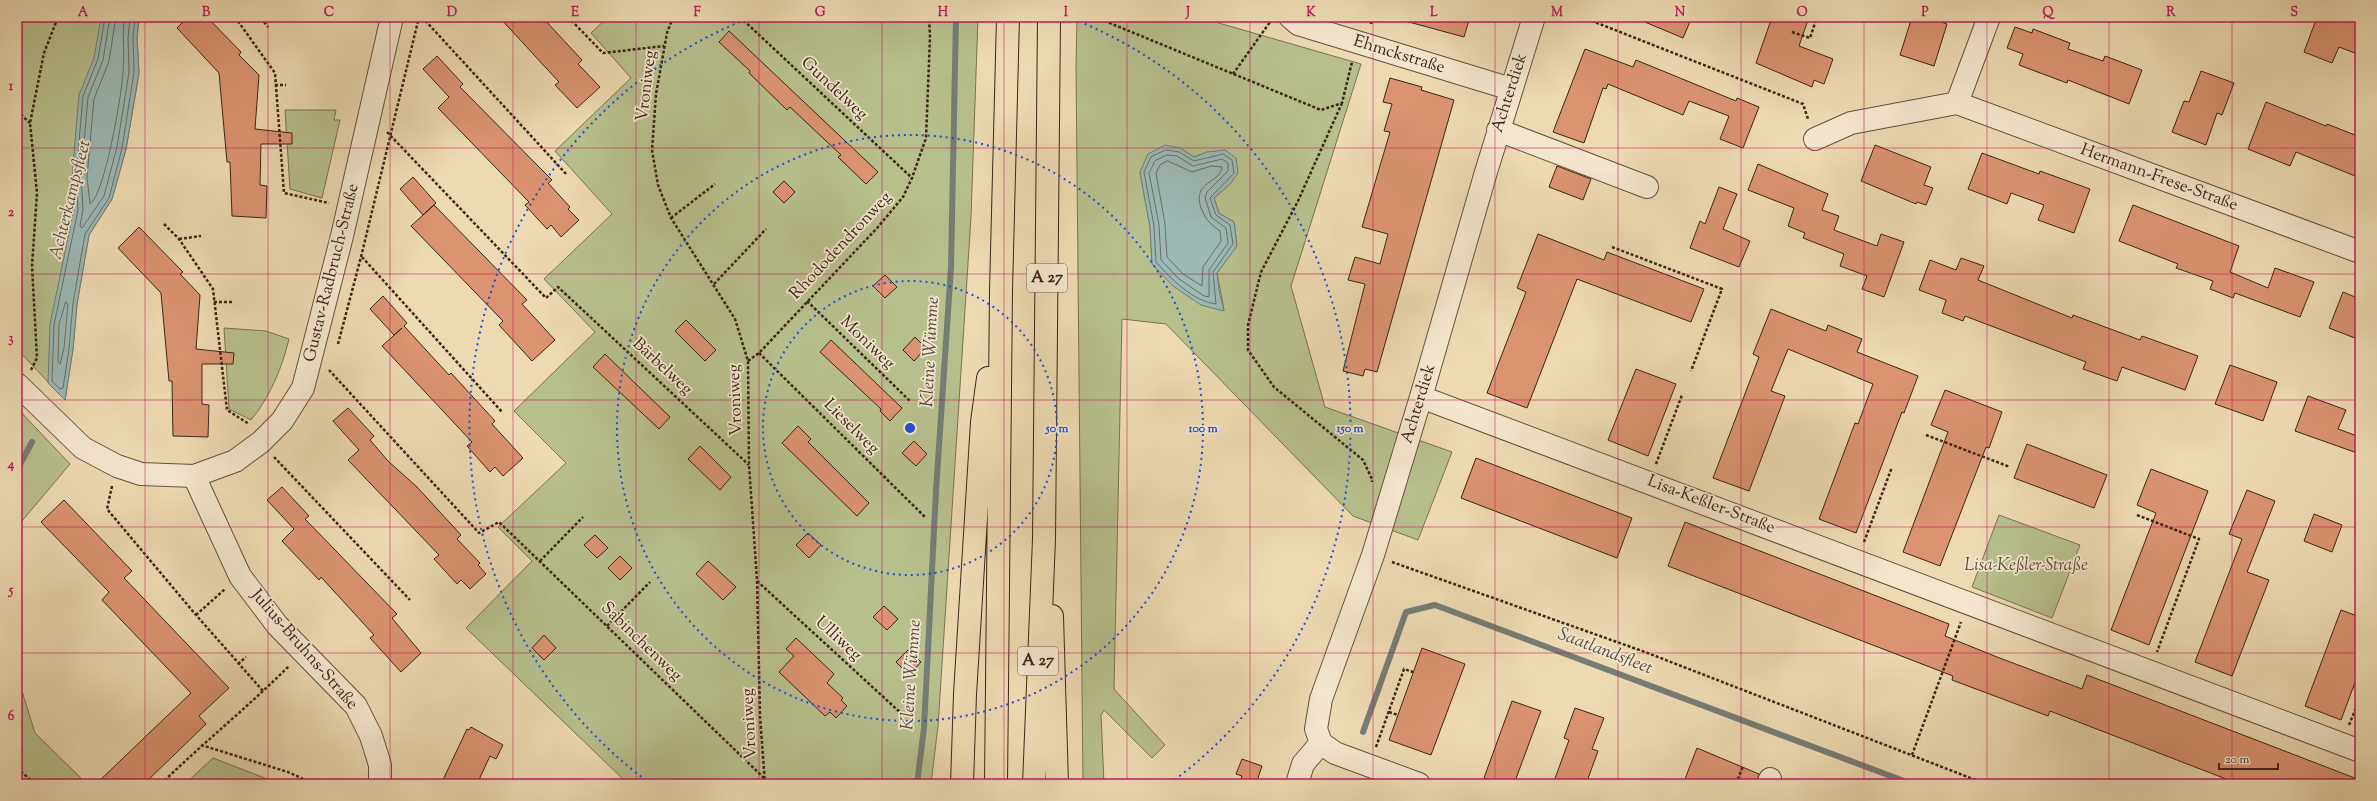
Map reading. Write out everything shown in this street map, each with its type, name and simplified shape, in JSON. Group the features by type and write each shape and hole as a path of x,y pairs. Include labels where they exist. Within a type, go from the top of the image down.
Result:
{"highway":[{"name":"A 27","path":"996,784 1000,291 1008,17"},
{"name":"A 27","path":"1034,784 1044,539 1050,17"},
{"path":"962,784 964,694 982,422 1000,291"},
{"path":"1044,539 1054,639 1058,784"},
{"path":"950,784 964,694"}],"street":[{"name":"Gustav-Radbruch-Straße","path":"194,476 235,462 261,442 282,421 303,388 313,354 349,208 392,17"},
{"name":"Ehmckstraße","path":"1290,17 1298,24 1511,89"},
{"name":"Achterdiek","path":"1321,743 1316,729 1321,699 1372,555 1421,397 1498,130 1534,17"},
{"path":"1815,139 1851,123 1957,103 1989,17"},
{"name":"Hermann-Frese-Straße","path":"1957,103 2360,252"},
{"path":"1498,130 1647,187"},
{"path":"20,386 83,448 117,466 141,474 194,476"},
{"name":"Lisa-Keßler-Straße","path":"1421,397 1857,560 2351,748"},
{"name":"Julius-Bruhns-Straße","path":"194,476 240,576 277,625 356,706 371,736 380,765 380,784"},
{"path":"1297,784 1303,764 1321,743 1335,753 1419,784"}],"path":[{"path":"20,386 37,358 32,266 37,193 30,123 44,53 58,17"},
{"path":"235,17 260,18 268,27"},
{"path":"235,17 275,73 284,192 349,208"},
{"path":"422,17 567,175"},
{"path":"568,17 603,53 664,46"},
{"name":"Vroniweg","path":"673,17 664,46 656,94 652,150 658,185 671,218 735,319 748,361 749,465 756,580 760,716 765,784"},
{"name":"Gundelweg","path":"740,17 912,178"},
{"name":"Rhododendronweg","path":"748,361 759,353 878,227 903,197 912,178 926,138 930,37 929,17"},
{"path":"1095,17 1321,110 1342,103"},
{"path":"1582,17 1803,104 1815,139"},
{"path":"1792,32 1810,38 1818,17"},
{"path":"1233,74 1264,30"},
{"path":"1357,42 1342,103 1298,201 1261,272 1248,325 1248,350 1274,387 1363,460 1372,479 1370,486"},
{"path":"275,85 286,85"},
{"path":"17,110 30,123"},
{"name":"Bärbelweg","path":"371,114 546,298 558,287 749,465"},
{"path":"671,218 715,184"},
{"path":"164,224 178,239 213,289 226,410 249,424 261,442 410,600"},
{"path":"714,284 766,229"},
{"path":"178,239 201,236"},
{"path":"342,236 502,412"},
{"path":"1612,247 1722,289 1691,371"},
{"name":"Moniweg","path":"807,301 911,402"},
{"path":"214,302 232,302"},
{"name":"Lieselweg","path":"759,353 926,518"},
{"name":"Sabinchenweg","path":"313,354 479,533 499,522 765,780"},
{"path":"1650,482 1682,396"},
{"path":"1926,435 2010,467"},
{"path":"117,466 106,509 238,664 264,691"},
{"path":"1857,560 1892,467"},
{"path":"2137,516 2199,539 2150,671"},
{"path":"540,562 583,517"},
{"path":"1372,555 1645,652 1986,784"},
{"path":"196,615 240,576"},
{"name":"Ulliweg","path":"756,580 902,715"},
{"path":"607,626 650,582"},
{"path":"1912,755 1969,603"},
{"path":"161,784 202,744 264,691 304,651"},
{"path":"238,664 246,657"},
{"path":"1369,766 1404,668 1413,672"},
{"path":"2351,748 2360,698"},
{"path":"1388,712 1398,715"},
{"path":"202,744 288,772 314,784"},
{"path":"1736,784 1742,766"},
{"path":"17,768 35,784"}],"green space":[{"path":"17,17 139,17 137,38 139,73 126,149 112,199 89,235 77,304 73,349 65,400 17,349 19,169 17,167"},
{"path":"608,17 978,17 971,217 938,726 931,784 621,784 624,780 466,628 532,561 498,527 566,463 514,411 595,332 544,279 612,214 555,151 631,78 591,33"},
{"path":"1077,17 1198,17 1361,64 1291,286 1325,407 1452,452 1418,540 1353,516 1166,324 1122,319 1114,689 1165,745 1152,758 1104,710 1101,715 1104,784 1083,784 1076,66","holes":["1180,148 1194,157 1207,152 1230,184 1214,198 1219,213 1234,222 1237,245 1217,273 1224,310 1192,299 1169,281 1152,264 1150,227 1140,172"]},
{"path":"285,110 336,110 334,120 340,120 322,198 290,189"},
{"path":"224,328 266,331 289,339 283,361 270,392 251,420 229,409"},
{"path":"17,408 70,464 22,521 17,535"},
{"name":"Lisa-Keßler-Straße","path":"1999,515 2080,545 2052,618 1972,587"},
{"path":"17,675 35,733 87,784 17,784"},
{"path":"213,758 280,784 185,784"}],"water":[{"path":"101,17 139,17 137,38 139,73 126,149 112,199 89,235 77,304 73,349 65,400 48,383 50,324 74,209 72,177 79,95 94,58"},
{"path":"1165,145 1180,148 1194,157 1207,152 1225,150 1236,158 1238,173 1230,184 1214,198 1219,213 1234,222 1237,246 1217,273 1224,311 1201,305 1173,286 1152,264 1150,227 1140,172 1148,154"}],"building":[{"path":"188,17 207,17 241,52 239,55 259,75 255,129 292,133 292,144 261,144 260,185 267,186 266,218 232,216 230,162 227,162 219,73 177,28"},
{"path":"499,17 542,17 582,60 578,64 600,87 577,108 555,85 559,82"},
{"path":"1410,17 1470,17 1464,37 1409,22"},
{"path":"1633,17 1692,17 1683,38"},
{"path":"1772,17 1809,17 1799,46 1833,59 1824,84 1814,80 1812,87 1756,63"},
{"path":"1912,17 1927,17 1947,24 1934,66 1900,55"},
{"path":"2317,17 2360,17 2360,55 2339,47 2332,63 2304,52"},
{"path":"2015,27 2032,33 2033,29 2070,43 2068,49 2103,61 2105,56 2142,70 2129,104 2068,80 2067,83 2019,65 2023,54 2007,48"},
{"path":"729,31 878,172 866,184 838,157 841,155 790,107 787,110 749,73 750,71 719,42"},
{"path":"1585,49 1633,67 1636,60 1736,101 1737,98 1759,107 1743,148 1720,139 1729,116 1689,101 1683,115 1608,84 1606,89 1603,88 1584,143 1553,132"},
{"path":"437,56 463,84 460,87 552,180 548,183 570,207 568,209 579,220 561,237 551,225 547,229 525,205 529,202 438,108 449,97 423,69"},
{"path":"2201,71 2234,83 2222,115 2217,113 2206,145 2172,132 2184,101 2189,102"},
{"path":"1390,78 1422,87 1421,90 1454,100 1377,372 1365,369 1363,376 1343,371 1365,284 1348,280 1355,257 1380,264 1388,234 1362,227 1390,132 1384,131 1392,104 1383,102"},
{"path":"2266,102 2326,126 2327,124 2360,137 2360,164 2355,176 2296,152 2290,166 2248,149"},
{"path":"1875,145 1931,167 1924,185 1933,188 1926,205 1917,202 1916,204 1861,181"},
{"path":"1982,153 2039,174 2040,171 2090,189 2074,233 2038,220 2044,205 2011,193 2007,204 1968,189"},
{"path":"1758,164 1828,194 1822,210 1839,216 1834,230 1877,246 1881,234 1904,242 1884,297 1862,289 1867,276 1840,266 1844,254 1803,238 1805,233 1788,226 1794,208 1748,190"},
{"path":"1557,166 1591,179 1583,200 1549,187"},
{"path":"413,177 436,203 423,215 400,189"},
{"path":"784,181 795,192 784,203 773,192"},
{"path":"1719,187 1737,194 1723,229 1750,241 1739,267 1690,248 1700,221 1705,224"},
{"path":"434,205 527,300 522,304 555,340 532,361 499,325 503,321 411,226"},
{"path":"2133,205 2239,246 2230,272 2268,288 2275,268 2314,282 2300,317 2235,293 2233,298 2210,289 2213,281 2176,268 2178,264 2119,241"},
{"path":"139,227 183,272 180,274 200,295 196,349 234,353 233,364 202,364 202,404 209,405 208,437 173,436 172,381 169,381 161,293 118,248"},
{"path":"1538,234 1604,260 1607,252 1704,289 1691,322 1577,279 1527,408 1487,393 1526,292 1517,288"},
{"path":"1961,258 1984,266 1978,280 2072,318 2073,315 2140,340 2142,336 2198,356 2185,390 2122,367 2117,381 2083,369 2086,362 1965,316 1963,321 1942,313 1946,300 1919,290 1930,260 1956,270"},
{"path":"885,275 897,287 885,298 873,286"},
{"path":"2343,292 2360,299 2360,340 2329,328"},
{"path":"383,296 407,323 404,326 449,375 451,373 495,421 492,424 523,458 503,476 495,467 490,472 467,446 472,442 382,346 402,328 394,335 370,309"},
{"path":"1771,309 1826,331 1828,325 1862,339 1857,352 1918,376 1904,413 1902,412 1856,533 1819,519 1855,423 1858,424 1873,384 1788,349 1771,391 1785,396 1749,491 1713,478 1759,357 1753,354"},
{"path":"686,320 716,350 705,361 675,331"},
{"path":"915,337 926,348 914,361 903,350"},
{"path":"831,340 902,408 890,421 880,411 881,409 820,352"},
{"path":"605,354 670,417 659,429 593,367"},
{"path":"2230,365 2277,382 2263,421 2215,404"},
{"path":"1636,369 1676,384 1648,456 1608,440"},
{"path":"1945,390 2002,412 1989,448 1986,447 1940,566 1903,552 1948,432 1931,425"},
{"path":"2308,396 2346,410 2338,429 2360,437 2360,454 2295,431"},
{"path":"348,408 374,436 370,440 388,461 417,487 461,535 457,539 480,563 478,565 486,574 470,589 461,580 457,584 434,559 439,555 348,460 359,450 333,421"},
{"path":"798,426 811,439 808,442 869,503 857,516 782,443"},
{"path":"914,441 927,454 916,466 902,453"},
{"path":"2027,444 2107,475 2094,508 2014,478"},
{"path":"700,446 731,477 720,490 688,459"},
{"path":"1476,458 1632,518 1617,558 1461,498"},
{"path":"2151,469 2208,491 2149,645 2111,630 2156,513 2137,505"},
{"path":"282,487 309,516 305,519 397,614 392,618 421,653 401,672 370,638 374,635 321,577 319,580 282,541 294,529 267,500"},
{"path":"2247,490 2275,501 2247,572 2269,580 2232,676 2195,662 2242,539 2229,534"},
{"path":"64,500 132,571 124,578 229,688 199,716 206,724 144,784 96,784 191,693 102,600 109,592 41,522"},
{"path":"2314,514 2342,525 2332,552 2304,541"},
{"path":"1685,522 1949,624 1945,636 1997,657 2082,689 2087,675 2360,780 2360,784 2239,784 2050,711 2048,716 1952,680 1953,676 1668,566"},
{"path":"808,533 821,545 809,558 796,545"},
{"path":"595,535 608,548 597,558 584,545"},
{"path":"620,556 632,568 620,580 608,568"},
{"path":"708,561 736,587 723,600 696,574"},
{"path":"884,606 898,619 887,630 873,617"},
{"path":"2341,610 2360,617 2360,669 2341,720 2305,706"},
{"path":"544,635 556,648 544,660 532,648"},
{"path":"796,638 834,674 827,683 843,698 841,700 847,706 836,718 830,712 825,716 779,672 794,656 786,649"},
{"path":"1422,648 1465,664 1431,755 1389,740"},
{"path":"908,650 921,662 909,675 896,662"},
{"path":"1512,701 1541,711 1514,784 1502,784 1484,778"},
{"path":"1575,708 1604,718 1592,749 1598,751 1586,784 1553,784 1569,740 1564,738"},
{"path":"471,727 503,745 496,759 490,756 477,784 441,784 467,729 469,730"},
{"path":"1697,748 1759,774 1756,784 1683,784"},
{"path":"1242,759 1262,766 1256,784 1240,781 1242,776 1236,774"}],"waterway":[{"name":"Kleine Wümme","path":"917,784 924,728 936,491 951,267 956,17"},
{"name":"Achterkampsfleet","path":"17,470 32,442"},
{"name":"Saatlandsfleet","path":"1363,732 1406,612 1435,605 1912,784"},
{"name":"Achterkampsfleet","path":"17,736 20,752 17,757"}]}
